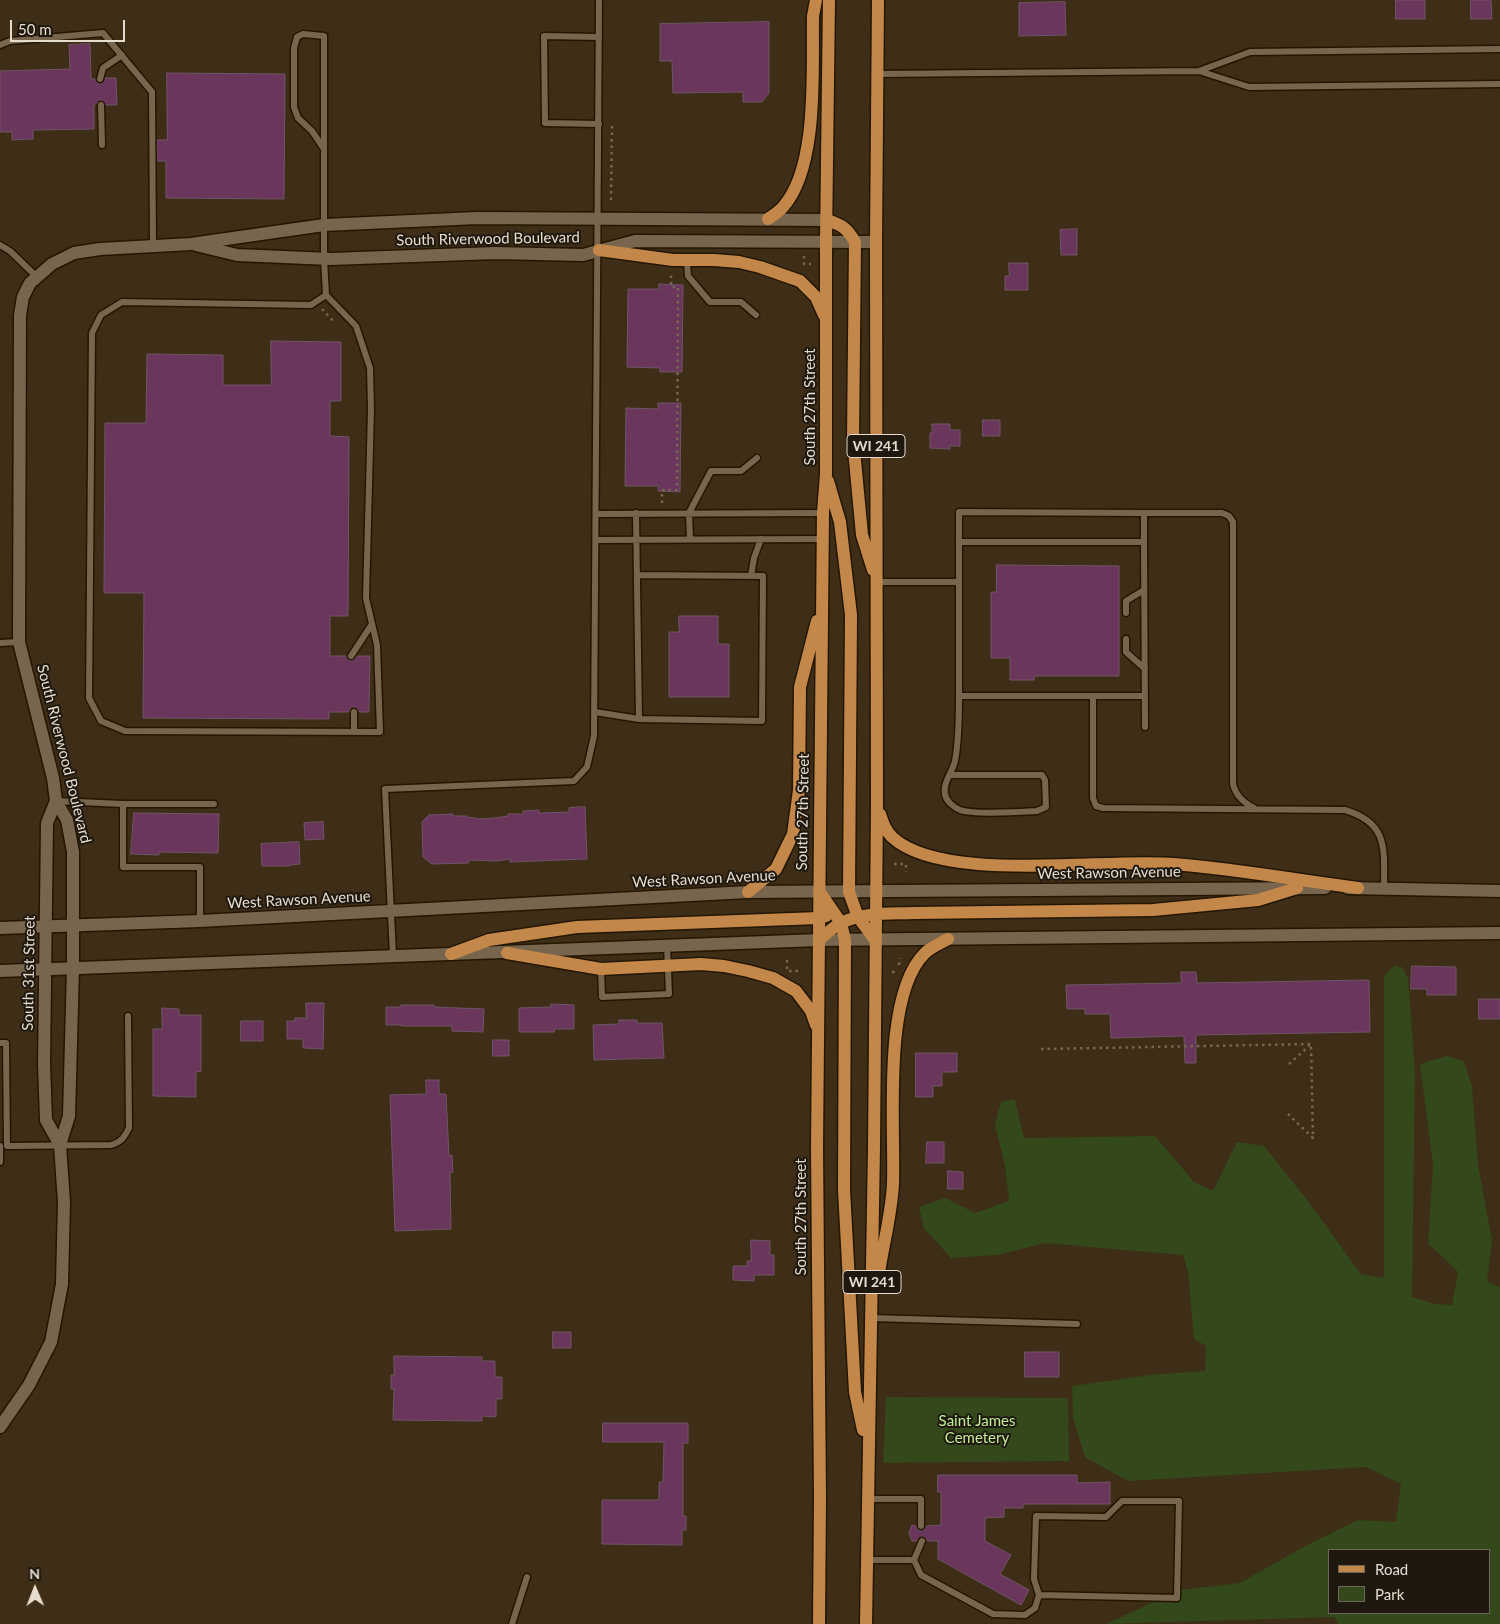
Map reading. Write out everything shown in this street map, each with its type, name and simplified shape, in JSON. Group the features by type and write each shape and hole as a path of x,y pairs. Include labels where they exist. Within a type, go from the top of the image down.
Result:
{"main road":[{"path":"768,219 783,207 794,188 804,164 811,121 813,16 816,0"},
{"name":"South 27th Street","path":"819,1624 818,1030 822,539 826,474 829,0"},
{"name":"WI 241","path":"866,1624 872,1318 877,804 876,242 878,0"},
{"path":"827,220 840,225 849,232 855,242 852,439 862,535 876,582"},
{"path":"599,250 673,260 739,262 760,267 800,281 816,297 827,320"},
{"path":"826,474 840,522 851,615 849,892 858,918 875,940"},
{"path":"748,892 776,869 793,834 799,790 800,687 822,602"},
{"path":"877,804 884,827 892,837 902,844 930,856 951,861 986,865 1173,864 1358,888"},
{"path":"451,954 489,940 577,927 858,918 913,913 1153,910 1258,900 1297,888"},
{"path":"819,891 838,918 844,940 844,1190 855,1392 868,1452"},
{"path":"819,940 852,905 875,891"},
{"path":"872,1318 893,1185 895,1038 901,1004 918,962 926,952 948,939"},
{"path":"507,953 601,969 701,964 748,970 773,978 796,991 811,1011 818,1030"}],"street":[{"name":"South Riverwood Boulevard","path":"73,926 73,852 67,820 56,801 53,778 19,642 20,315 23,297 30,283 52,264 74,253 100,249 191,244 324,225 477,218 827,220"},
{"name":"South Riverwood Boulevard","path":"191,244 237,254 324,259 495,253 583,255 635,241 876,242"},
{"name":"South 31st Street","path":"56,801 47,823 44,1064 46,1120 60,1145"},
{"name":"West Rawson Avenue","path":"0,928 200,921 748,892 1297,888 1500,891"},
{"name":"South 31st Street","path":"0,1426 29,1385 51,1342 62,1284 64,1202 60,1145 69,1116 73,926"},
{"path":"0,971 819,940 1500,934"}],"lane":[{"path":"392,956 385,789 574,781 587,767 594,736 599,250 599,0"},
{"path":"0,45 10,41 103,33 152,92 153,246"},
{"path":"324,149 312,131 298,118 294,107 294,48 297,37 303,34 324,36 324,149 324,259 326,296 356,326 370,368 371,410 366,598 377,645 380,732 125,731 101,721 89,698 92,332 101,315 122,302 311,305 326,296"},
{"path":"599,37 544,36 545,123 599,124"},
{"path":"1200,71 1250,52 1500,49"},
{"path":"100,79 103,68 122,55"},
{"path":"878,74 1200,71 1249,88 1500,84"},
{"path":"101,105 102,145"},
{"path":"0,245 10,251 37,277"},
{"path":"688,261 688,276 710,302 741,302 756,315"},
{"path":"690,539 689,513 710,471 741,471 757,458"},
{"path":"950,775 1042,775 1045,780 1046,807 1037,812 969,812 955,808 945,796 945,782 950,775 954,762 959,727 958,512 1222,513 1230,516 1232,522 1233,784 1235,793 1256,810"},
{"path":"1144,512 1145,727"},
{"path":"636,513 638,540 639,719"},
{"path":"596,514 823,513"},
{"path":"751,576 754,558 761,539"},
{"path":"596,540 822,539"},
{"path":"959,542 1144,542"},
{"path":"594,712 639,719 762,721 763,576 637,575"},
{"path":"876,582 959,582"},
{"path":"1126,613 1126,601 1144,590"},
{"path":"351,656 372,624"},
{"path":"1126,639 1126,652 1145,669"},
{"path":"0,643 19,642"},
{"path":"959,696 1145,696"},
{"path":"1093,696 1093,798 1096,806 1103,808 1345,810 1360,815 1372,824 1380,836 1384,849 1384,888"},
{"path":"354,712 354,732"},
{"path":"56,801 123,804 214,804"},
{"path":"123,804 123,866 200,867 200,921"},
{"path":"601,969 602,997 669,994 667,946"},
{"path":"2,1146 111,1145 120,1142 124,1138 129,1128 128,1016"},
{"path":"0,1043 6,1043 0,1162"},
{"path":"872,1318 1077,1324"},
{"path":"868,1499 921,1499 921,1526"},
{"path":"922,1541 914,1560 921,1575 993,1614 1025,1615 1035,1608 1039,1595 1034,1579 1036,1516 1106,1517 1122,1501 1179,1501 1177,1598 1039,1595"},
{"path":"867,1560 914,1560"},
{"path":"512,1624 527,1577"}],"path":[{"path":"611,200 612,124"},
{"path":"804,256 804,264 812,264"},
{"path":"662,514 662,490 677,490 678,287 671,287 671,271"},
{"path":"894,864 906,864 906,872"},
{"path":"787,960 787,971 800,971"},
{"path":"892,972 897,972"},
{"path":"1041,1049 1311,1044"},
{"path":"1289,1064 1311,1044"},
{"path":"1288,1114 1312,1138 1311,1044"}],"green space":[{"path":"1395,966 1402,967 1408,978 1415,1070 1412,1297 1435,1304 1452,1305 1458,1272 1428,1244 1433,1165 1420,1064 1447,1056 1464,1061 1472,1087 1478,1165 1492,1240 1487,1281 1500,1288 1500,1624 1339,1624 1334,1617 1106,1624 1180,1590 1240,1583 1307,1545 1358,1520 1396,1522 1401,1484 1366,1467 1128,1481 1085,1457 1073,1418 1072,1386 1150,1375 1205,1371 1206,1346 1194,1339 1188,1272 1183,1255 1045,1243 997,1255 951,1258 924,1228 919,1207 945,1198 975,1213 1009,1201 1005,1165 995,1125 1001,1102 1015,1099 1024,1138 1155,1136 1194,1182 1213,1191 1237,1142 1264,1146 1307,1200 1361,1274 1384,1278 1384,977"},
{"name":"Saint James Cemetery","path":"886,1397 1068,1398 1069,1461 883,1463"}],"building":[{"path":"1396,0 1425,0 1425,19 1396,19"},
{"path":"1471,0 1491,0 1492,19 1471,19"},
{"path":"1065,2 1066,35 1019,36 1019,3"},
{"path":"769,22 769,93 762,102 743,102 743,92 673,93 672,61 660,61 660,24"},
{"path":"90,44 91,79 95,79 97,83 101,84 105,78 116,78 117,105 106,105 101,100 94,105 94,129 33,130 33,139 12,140 12,132 0,132 0,71 70,69 69,45"},
{"path":"167,73 285,74 284,199 166,198 166,161 157,161 157,140 167,140"},
{"path":"1077,229 1077,255 1061,255 1060,230"},
{"path":"1009,263 1028,263 1028,290 1005,290 1005,276 1009,276"},
{"path":"659,284 683,285 682,372 660,372 660,368 627,367 628,289 659,289"},
{"path":"271,341 341,342 341,401 330,401 330,436 349,437 348,616 330,616 330,656 346,656 351,661 357,656 370,656 369,712 359,712 354,707 349,712 329,712 329,719 143,718 144,593 104,593 105,423 146,423 147,354 223,355 223,385 271,385"},
{"path":"658,403 681,403 680,492 658,491 658,486 625,486 626,408 658,409"},
{"path":"983,420 1000,420 1000,436 983,436"},
{"path":"932,424 950,424 950,430 960,430 960,446 950,446 950,449 930,448"},
{"path":"997,565 1119,566 1119,676 1034,676 1034,680 1010,680 1010,658 991,658 991,592 996,592"},
{"path":"679,616 718,616 718,644 729,644 729,697 669,697 669,632 679,632"},
{"path":"585,807 587,859 510,862 510,859 497,861 469,860 469,863 432,864 423,857 422,822 429,815 453,814 453,816 481,819 508,816 508,814 523,814 523,811 539,810 539,813 569,812 569,808"},
{"path":"134,813 219,814 218,853 159,852 159,855 131,854"},
{"path":"323,822 324,839 305,840 304,823"},
{"path":"299,842 300,864 262,866 261,844"},
{"path":"1412,966 1456,967 1456,995 1427,995 1427,989 1411,989"},
{"path":"1181,972 1196,972 1197,983 1369,980 1370,1032 1196,1035 1196,1063 1185,1063 1184,1036 1111,1038 1110,1014 1085,1014 1085,1009 1067,1009 1066,985 1181,983"},
{"path":"1479,999 1500,999 1500,1019 1479,1019"},
{"path":"306,1003 324,1003 323,1049 303,1048 303,1039 287,1039 287,1021 295,1021 295,1018 306,1018"},
{"path":"551,1004 574,1005 574,1029 555,1029 554,1032 519,1032 519,1008 551,1007"},
{"path":"401,1005 434,1005 434,1007 484,1009 483,1032 452,1031 452,1026 386,1025 386,1007 401,1007"},
{"path":"162,1008 179,1009 179,1015 201,1015 201,1071 196,1072 196,1097 153,1096 153,1029 162,1029"},
{"path":"619,1020 637,1020 637,1023 662,1023 664,1058 594,1060 593,1025 619,1024"},
{"path":"241,1021 263,1021 263,1041 241,1041"},
{"path":"493,1040 509,1040 509,1056 493,1056"},
{"path":"916,1053 957,1053 957,1072 942,1072 942,1086 933,1086 933,1097 916,1097"},
{"path":"426,1080 439,1080 439,1094 446,1094 449,1156 452,1155 453,1172 450,1173 451,1229 395,1231 390,1095 426,1094"},
{"path":"927,1142 944,1142 944,1163 926,1163"},
{"path":"948,1171 963,1172 963,1189 948,1189"},
{"path":"751,1240 770,1241 770,1255 774,1255 774,1275 754,1275 754,1281 733,1280 733,1266 747,1266 747,1261 751,1261"},
{"path":"553,1332 571,1332 571,1348 553,1348"},
{"path":"1025,1352 1059,1352 1059,1377 1025,1377"},
{"path":"394,1356 482,1357 482,1361 495,1361 495,1377 502,1377 502,1399 496,1399 496,1417 482,1416 482,1421 393,1420 394,1389 391,1389 391,1375 394,1375"},
{"path":"603,1423 688,1423 688,1443 683,1443 683,1516 686,1516 686,1530 682,1530 682,1545 602,1544 602,1500 659,1500 659,1482 663,1482 664,1442 603,1442"},
{"path":"938,1475 1077,1475 1077,1483 1110,1482 1110,1504 1023,1504 1023,1508 1004,1508 1004,1517 985,1518 985,1541 1011,1555 1000,1574 1029,1590 1021,1605 938,1559 938,1541 927,1541 922,1536 917,1541 912,1541 909,1533 912,1525 921,1531 926,1526 941,1525 941,1492 938,1492"}]}
